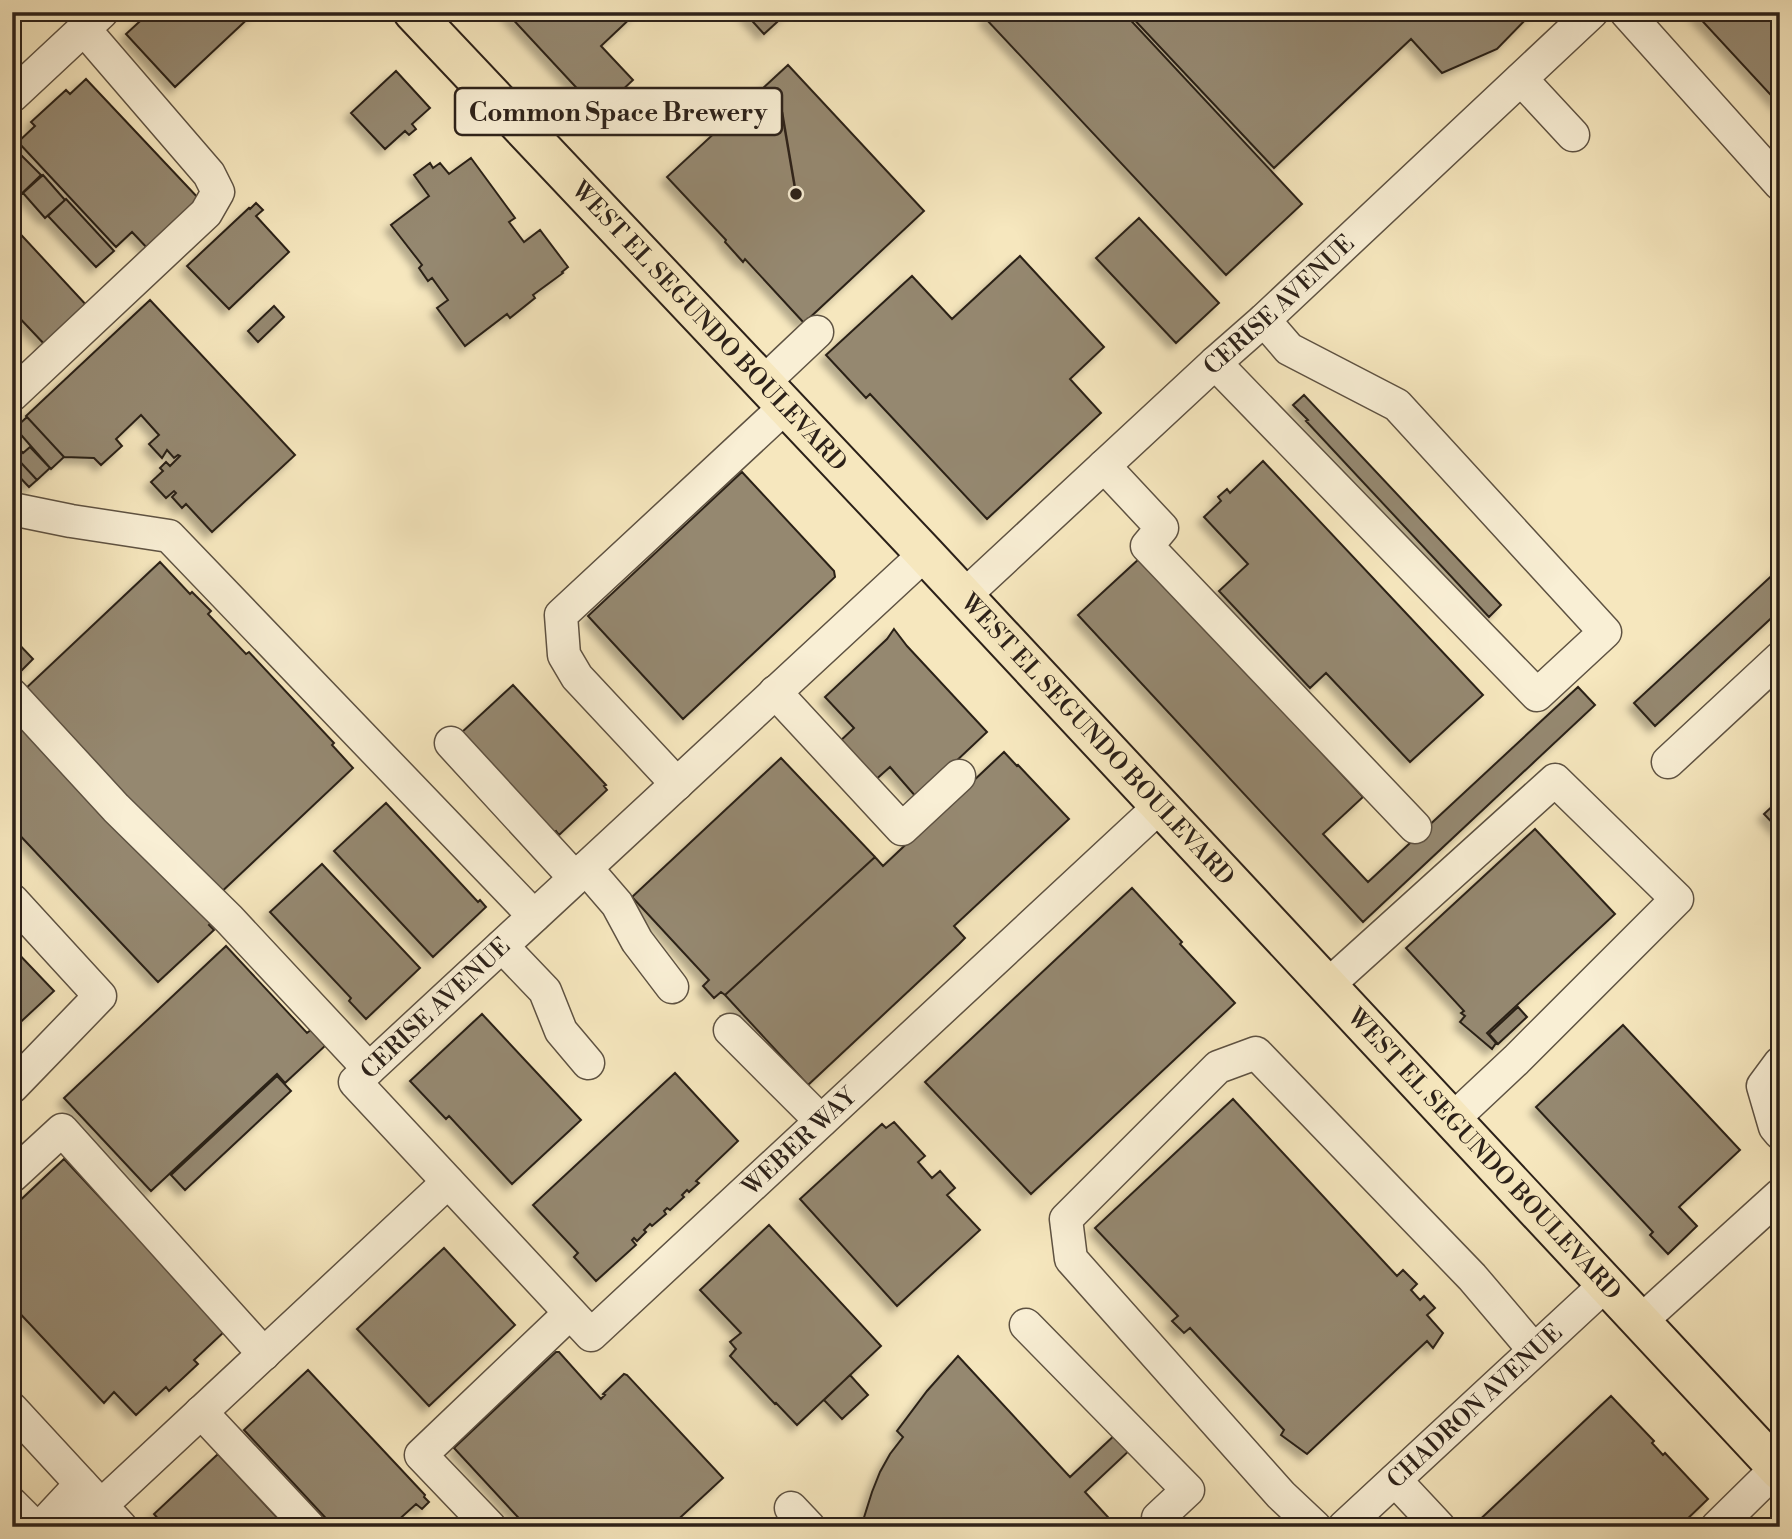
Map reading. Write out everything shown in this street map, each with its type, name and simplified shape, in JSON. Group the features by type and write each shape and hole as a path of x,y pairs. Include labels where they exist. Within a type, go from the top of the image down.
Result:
{"main road":[{"name":"WEST EL SEGUNDO BOULEVARD","path":"412,12 925,554 1778,1470"}],"street":[{"name":"CERISE AVENUE","path":"964,596 1264,320 1592,12"},
{"path":"1626,12 1780,184"},
{"path":"12,96 93,21 209,174 218,192 206,213 12,395"},
{"path":"1521,79 1573,135"},
{"path":"1215,363 1537,695 1605,632 1397,405 1289,349 1264,320"},
{"path":"677,783 577,677 564,654 561,615 774,395 817,332"},
{"path":"1104,466 1162,528 1147,546 1415,827"},
{"path":"12,509 169,536 534,916"},
{"name":"CERISE AVENUE","path":"447,1182 355,1082 925,554"},
{"path":"1668,762 1780,658"},
{"path":"775,692 902,829 959,776"},
{"path":"12,695 116,808 229,919 369,1069"},
{"path":"451,743 580,873 617,904 637,941 672,987"},
{"path":"1327,986 1555,780 1677,899 1452,1120"},
{"name":"WEBER WAY","path":"447,1182 591,1335 1159,807"},
{"path":"12,900 100,996 12,1087"},
{"path":"502,946 545,991 561,1031 588,1063"},
{"path":"730,1030 821,1121"},
{"path":"1315,1527 1281,1495 1071,1259 1066,1219 1218,1067 1256,1054 1472,1277 1534,1350"},
{"path":"1780,1063 1763,1086 1775,1127 1780,1133"},
{"path":"12,1176 62,1130 264,1354"},
{"path":"41,1527 95,1511 447,1182"},
{"path":"1640,1322 1780,1195"},
{"name":"CHADRON AVENUE","path":"1357,1522 1395,1480 1605,1284"},
{"path":"490,1527 421,1455 570,1313"},
{"path":"1026,1325 1188,1490 1158,1518 1167,1527"},
{"path":"12,1409 95,1511"},
{"path":"201,1412 309,1527"},
{"path":"1717,1527 1778,1470"},
{"path":"1395,1480 1439,1527"},
{"path":"12,1504 35,1527"}],"building":[{"path":"150,12 255,12 175,87 126,34"},
{"path":"506,12 637,12 601,46 633,80 599,112"},
{"path":"744,12 788,12 764,34"},
{"path":"991,12 1123,12 1302,204 1226,275 985,18"},
{"path":"1127,12 1533,12 1497,49 1442,73 1411,39 1274,168"},
{"path":"1694,12 1780,12 1780,105"},
{"path":"788,65 924,211 804,323 745,259 743,262 667,177"},
{"path":"396,71 430,108 412,124 416,129 409,135 405,131 385,149 351,113"},
{"path":"86,79 201,201 149,250 132,232 116,247 18,142 35,126 31,122 66,90 70,94"},
{"path":"12,146 41,175 15,200 12,197"},
{"path":"471,158 515,218 509,222 524,242 540,230 568,267 510,318 507,314 465,346 437,308 448,300 432,278 428,281 419,268 422,265 391,225 429,196 414,175 430,163 433,168 440,163 449,174"},
{"path":"43,175 65,200 45,218 23,193"},
{"path":"66,199 114,251 96,267 48,216"},
{"path":"256,203 263,210 256,216 289,252 229,309 187,266"},
{"path":"1139,218 1219,303 1176,343 1096,258"},
{"path":"12,225 89,308 47,347 12,310"},
{"path":"1020,256 1104,347 1070,379 1101,413 987,519 870,394 866,398 826,355 912,276 952,319"},
{"path":"150,300 295,455 212,532 186,504 182,508 172,497 176,493 174,491 166,498 151,482 163,471 160,468 166,462 170,466 180,456 174,458 167,450 162,458 149,444 159,435 141,415 116,439 122,446 101,465 94,458 64,457 26,416"},
{"path":"274,306 284,317 258,342 248,331"},
{"path":"1304,395 1501,605 1489,617 1306,421 1308,420 1293,405"},
{"path":"27,417 64,457 51,469 15,428"},
{"path":"12,441 23,453 30,447 50,468 37,480 12,453"},
{"path":"12,453 37,480 29,487 12,469"},
{"path":"1263,461 1483,695 1410,762 1326,673 1310,688 1219,591 1248,564 1204,517 1221,501 1218,497 1227,489 1230,493"},
{"path":"742,472 834,571 835,577 683,719 588,616"},
{"path":"1140,558 1363,797 1323,834 1368,882 1578,687 1595,705 1363,922 1078,615"},
{"path":"160,562 190,594 192,592 211,611 208,614 246,654 249,652 334,743 332,745 353,768 216,897 23,691"},
{"path":"1780,568 1780,610 1655,726 1634,703"},
{"path":"894,629 987,732 917,798 890,767 873,782 837,744 854,728 825,697 887,639"},
{"path":"12,637 33,659 13,679 12,678"},
{"path":"513,685 606,785 604,786 607,790 559,835 461,733"},
{"path":"12,713 213,921 209,925 214,930 158,982 12,827"},
{"path":"1004,752 1069,819 954,926 965,938 808,1085 725,995 875,857 883,866"},
{"path":"781,758 875,857 725,995 721,992 714,998 703,986 709,980 632,897"},
{"path":"1780,799 1780,831 1764,814"},
{"path":"386,803 478,902 480,900 486,907 433,957 334,851"},
{"path":"1535,829 1615,914 1487,1033 1496,1043 1492,1049 1460,1022 1465,1016 1461,1013 1464,1011 1406,948"},
{"path":"322,864 420,968 366,1019 349,1001 351,998 270,912"},
{"path":"1132,888 1235,1003 1031,1194 925,1082"},
{"path":"226,946 307,1033 312,1029 326,1045 285,1083 277,1074 151,1191 64,1098"},
{"path":"12,947 54,991 12,1030"},
{"path":"1518,1007 1527,1017 1498,1044 1489,1034"},
{"path":"482,1014 581,1120 512,1184 449,1116 446,1119 410,1081"},
{"path":"1623,1025 1740,1150 1679,1207 1697,1226 1668,1254 1650,1235 1653,1232 1536,1107"},
{"path":"675,1073 738,1141 696,1181 699,1183 689,1192 687,1190 682,1195 684,1197 670,1210 667,1208 664,1211 666,1214 652,1226 650,1224 637,1241 634,1238 632,1240 636,1245 596,1281 574,1257 578,1253 533,1205"},
{"path":"277,1076 291,1091 185,1190 171,1175"},
{"path":"1233,1099 1397,1276 1403,1270 1417,1284 1411,1290 1420,1300 1424,1296 1435,1308 1427,1315 1443,1333 1433,1348 1427,1341 1307,1454 1281,1435 1284,1430 1190,1328 1184,1333 1172,1321 1178,1316 1095,1228"},
{"path":"894,1122 925,1156 918,1162 932,1178 940,1171 955,1188 947,1195 980,1230 897,1306 800,1199 882,1124 886,1128"},
{"path":"64,1159 225,1331 194,1360 198,1364 169,1391 166,1387 136,1415 114,1392 104,1403 12,1305 12,1208"},
{"path":"769,1225 881,1346 797,1425 730,1356 736,1349 730,1342 741,1333 700,1290"},
{"path":"444,1248 515,1325 429,1406 357,1329"},
{"path":"559,1352 601,1399 624,1374 627,1375 723,1478 670,1527 527,1527 454,1448"},
{"path":"958,1356 1070,1477 1118,1432 1132,1448 1085,1492 1117,1527 861,1527 880,1472 903,1437 897,1431"},
{"path":"308,1370 429,1502 422,1509 416,1504 394,1524 397,1527 334,1527 244,1430"},
{"path":"850,1375 868,1395 842,1419 824,1400"},
{"path":"1611,1396 1654,1441 1652,1443 1663,1455 1665,1453 1708,1499 1679,1527 1472,1527"},
{"path":"218,1454 286,1527 165,1527 154,1514"}],"place":[{"name":"Common Space Brewery","path":"796,194"}]}
